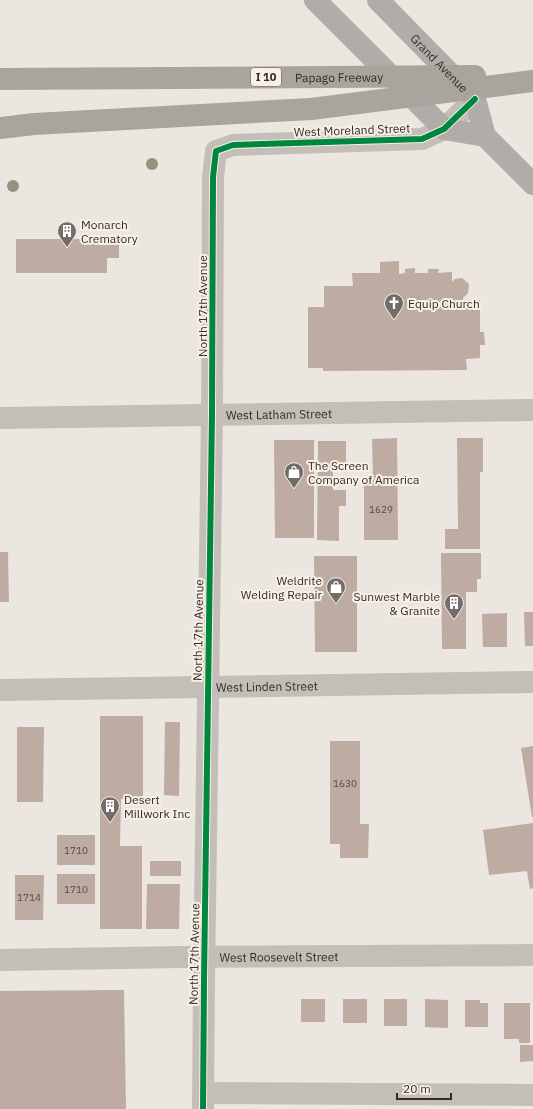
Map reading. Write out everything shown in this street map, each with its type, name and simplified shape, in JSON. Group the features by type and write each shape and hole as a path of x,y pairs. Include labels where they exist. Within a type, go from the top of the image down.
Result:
{"highway":[{"name":"Papago Freeway","path":"0,78 533,76"},
{"path":"0,128 34,124 311,109 533,81"}],"main road":[{"path":"315,0 444,129 485,136 533,184"},
{"name":"Grand Avenue","path":"378,0 476,99 485,136"}],"street":[{"name":"West Moreland Street","path":"216,151 233,145 422,139 444,129 476,99"},
{"name":"North 17th Avenue","path":"204,1101 212,414 213,177 216,151"},
{"name":"West Latham Street","path":"0,418 533,410"},
{"name":"West Linden Street","path":"0,690 533,682"},
{"name":"West Roosevelt Street","path":"0,960 181,957 533,955"},
{"path":"204,1101 533,1095"}],"building":[{"name":"Monarch Crematory","path":"16,239 119,239 119,258 107,258 107,273 16,273"},
{"name":"Equip Church","path":"399,261 399,274 405,273 405,269 415,268 415,273 428,273 428,269 439,269 438,273 452,272 452,282 455,279 462,278 469,284 468,293 463,300 480,300 480,332 484,332 485,345 480,345 480,358 466,359 467,370 323,371 323,368 308,368 308,307 324,307 324,286 353,286 352,273 380,273 380,262"},
{"path":"397,438 398,540 364,540 364,478 373,478 372,439"},
{"path":"457,438 483,438 483,472 480,472 480,549 445,549 445,529 458,529"},
{"name":"The Screen Company of America","path":"274,440 314,440 314,538 275,538"},
{"path":"318,441 346,441 346,469 333,469 333,490 346,490 346,506 339,506 339,541 317,540"},
{"path":"0,552 8,552 9,602 0,602"},
{"name":"Sunwest Marble & Granite","path":"441,553 481,553 481,579 477,579 477,592 466,592 466,649 442,649"},
{"name":"Weldrite Welding Repair","path":"314,556 357,556 357,652 315,652"},
{"path":"524,612 533,612 533,646 525,646"},
{"path":"507,613 507,647 483,647 482,614"},
{"name":"Desert Millwork Inc","path":"100,716 143,716 143,799 121,799 120,846 142,846 142,929 100,929"},
{"path":"165,722 180,722 179,796 164,795"},
{"path":"17,727 44,727 43,802 17,802"},
{"path":"330,741 360,741 360,824 369,824 368,858 340,858 340,844 330,844"},
{"path":"533,746 533,817 532,817 521,748"},
{"path":"533,823 533,888 530,889 527,871 489,875 483,830"},
{"path":"57,835 95,835 95,865 57,865"},
{"path":"150,861 181,861 181,876 150,876"},
{"path":"57,874 95,874 95,904 57,904"},
{"path":"15,875 44,875 43,920 15,920"},
{"path":"147,884 180,884 179,929 146,929"},
{"path":"124,990 126,1109 0,1109 0,991"},
{"path":"301,999 325,999 325,1022 301,1022"},
{"path":"343,999 367,999 367,1023 343,1023"},
{"path":"384,999 407,999 407,1026 384,1026"},
{"path":"425,999 448,1000 448,1028 425,1027"},
{"path":"465,1000 480,1000 480,1003 488,1003 488,1027 465,1027"},
{"path":"504,1003 530,1003 530,1043 519,1043 519,1039 504,1039"},
{"path":"520,1045 533,1045 533,1061 520,1062"}],"cycle path":[{"path":"203,1109 212,414 213,177 216,151 233,145 422,139 444,129 475,99"}],"place":[{"name":"Monarch Crematory","path":"67,248"},
{"name":"Equip Church","path":"394,320"},
{"name":"The Screen Company of America","path":"294,489"},
{"name":"Weldrite Welding Repair","path":"336,604"},
{"name":"Sunwest Marble & Granite","path":"454,620"},
{"name":"Desert Millwork Inc","path":"110,823"}]}
